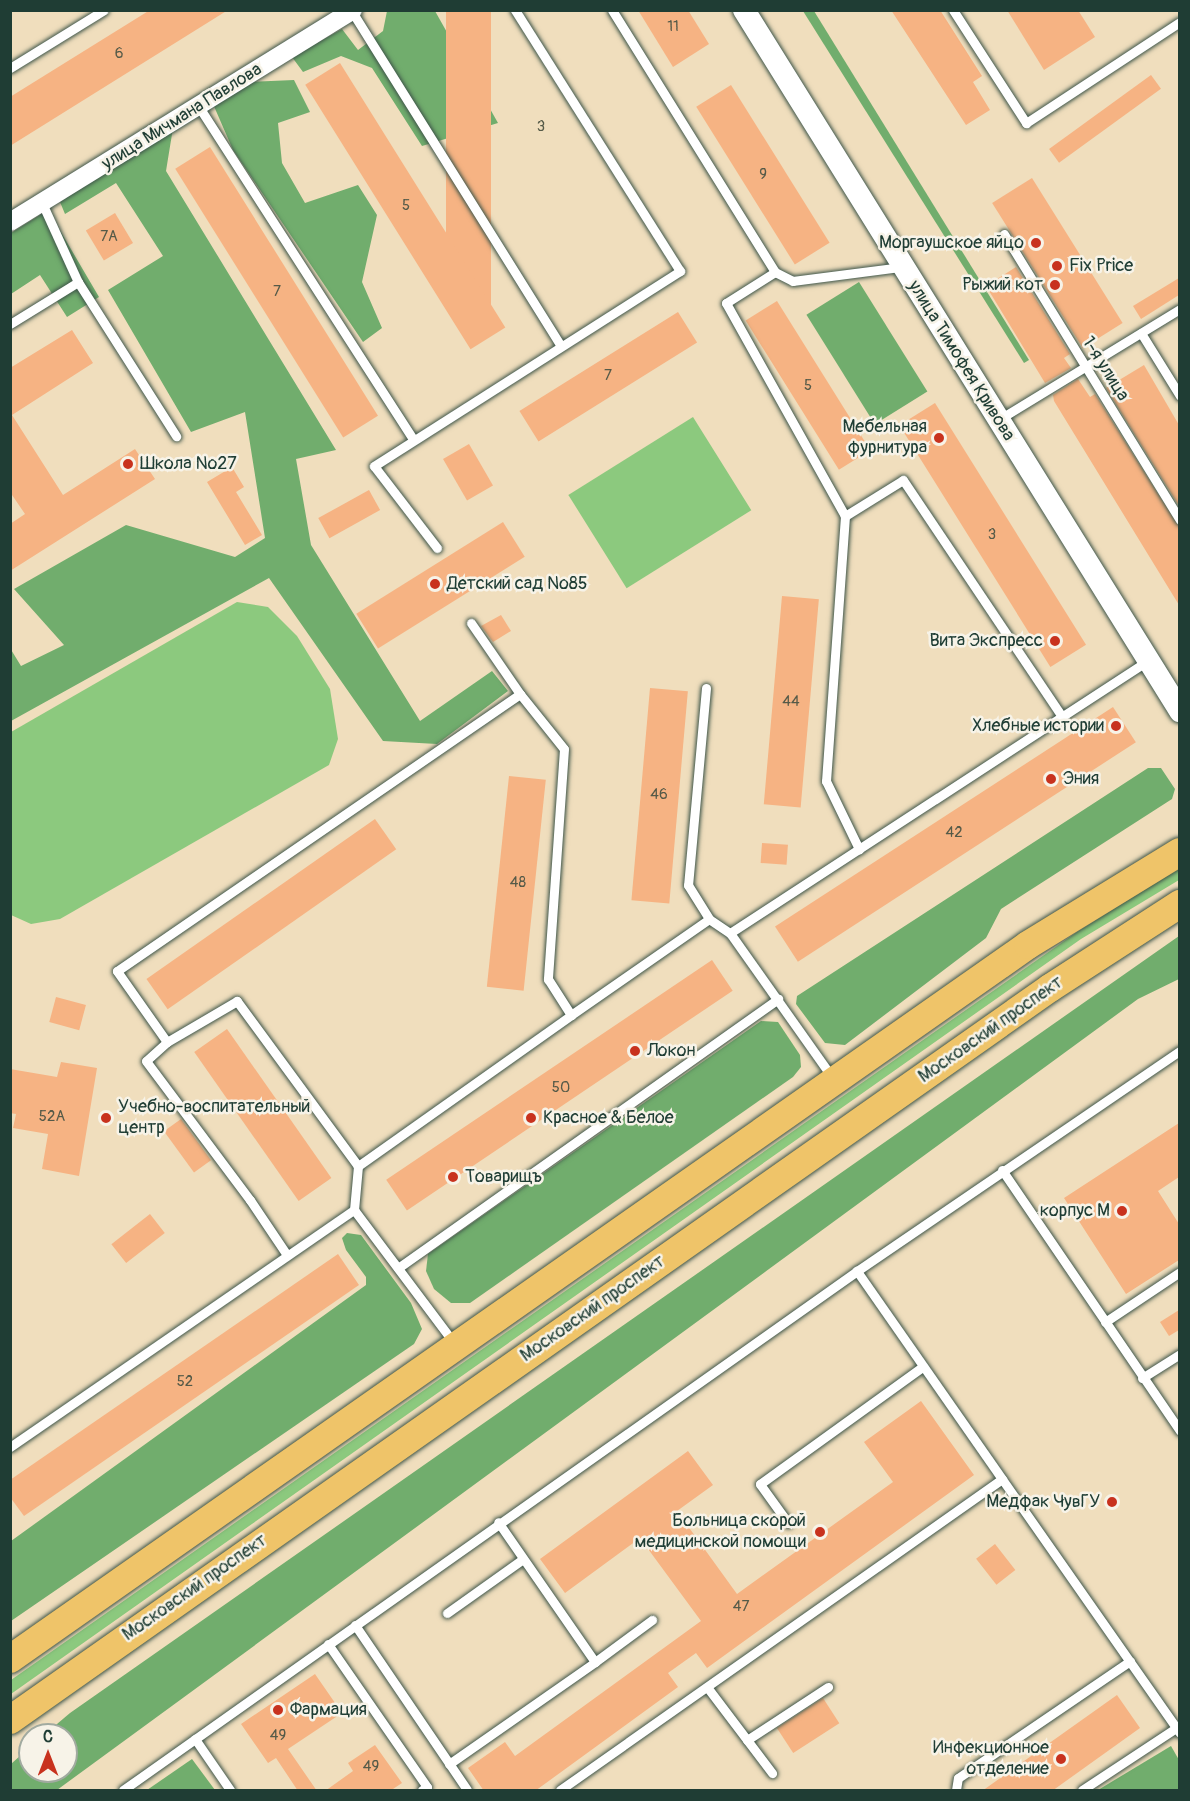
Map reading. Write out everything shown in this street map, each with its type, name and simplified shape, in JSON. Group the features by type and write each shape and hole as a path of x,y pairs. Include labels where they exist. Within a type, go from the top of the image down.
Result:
{"main road":[{"path":"10,1659 1028,945 1179,852"},
{"name":"Московский проспект","path":"10,1720 1050,988 1179,904"}],"street":[{"name":"улица Тимофея Кривова","path":"744,10 1178,706"},
{"name":"улица Мичмана Павлова","path":"10,222 352,11"}],"lane":[{"path":"10,68 104,10"},
{"path":"436,548 374,466 413,439 680,271 515,10"},
{"path":"612,10 775,272 793,281 903,267"},
{"path":"953,10 1026,123 1179,22"},
{"path":"352,11 561,346"},
{"path":"199,107 413,439"},
{"path":"42,203 78,282 176,436"},
{"name":"1-я улица","path":"1004,234 1179,520"},
{"path":"775,272 726,303 845,516 826,781 859,849"},
{"path":"10,324 78,282"},
{"path":"998,420 1179,309"},
{"path":"1141,333 1179,396"},
{"path":"845,516 903,480 1062,717"},
{"path":"471,622 520,694 564,749 548,979 571,1015"},
{"path":"730,933 1148,660"},
{"path":"706,688 688,885 709,920 730,933 835,1082"},
{"path":"167,1042 117,971 520,694"},
{"path":"358,1166 709,920"},
{"path":"398,1268 778,999"},
{"path":"287,1255 250,1200 146,1061 167,1042 237,1001 358,1166 354,1210 457,1347"},
{"path":"123,1791 498,1522 857,1270 1179,1051"},
{"path":"1002,1170 1179,1431"},
{"path":"10,1447 354,1210"},
{"path":"857,1270 922,1367 1178,1730 1082,1791"},
{"path":"1105,1322 1179,1272"},
{"path":"1142,1378 1179,1354"},
{"path":"788,1523 760,1484 922,1367"},
{"path":"560,1791 1002,1479"},
{"path":"498,1522 595,1662"},
{"path":"447,1613 523,1559"},
{"path":"449,1764 652,1620"},
{"path":"355,1625 467,1791"},
{"path":"328,1644 427,1787 422,1791"},
{"path":"956,1791 957,1778 1130,1661"},
{"path":"707,1687 772,1773"},
{"path":"747,1740 828,1687"},
{"path":"195,1739 230,1791"}],"green space":[{"path":"387,11 435,11 498,123 422,146 372,68 341,56 303,72 292,57 342,29 358,50 383,31"},
{"path":"803,11 814,11 1029,360 1024,363"},
{"path":"294,80 310,112 278,123 282,163 305,203 358,185 377,215 362,282 382,328 363,342 233,150 213,104 249,82"},
{"path":"173,128 166,171 336,450 296,459 311,545 420,721 492,671 508,691 437,744 383,741 269,578 11,721 10,648 21,666 64,645 14,589 126,525 235,557 265,538 245,412 191,432 108,290 163,256 116,183 65,214 60,202"},
{"path":"48,210 99,297 67,317 40,275 11,294 11,233"},
{"path":"859,282 927,391 875,424 806,315"},
{"path":"693,417 751,510 627,588 568,495"},
{"path":"237,602 268,607 297,636 330,689 338,739 329,765 60,919 31,924 11,915 11,732"},
{"path":"1148,768 1161,768 1175,789 1172,799 1001,909 986,938 845,1045 825,1043 796,1004 797,996"},
{"path":"1179,868 1179,880 1081,939 11,1694 11,1680 1077,932"},
{"path":"1179,936 1179,979 1138,999 78,1775 78,1723 58,1723"},
{"path":"761,1021 778,1022 800,1055 801,1067 793,1077 470,1303 451,1303 434,1289 426,1271 428,1254"},
{"path":"347,1233 361,1235 411,1303 422,1329 414,1344 11,1621 11,1541 366,1285 366,1277 346,1250 342,1238"},
{"path":"1171,1746 1179,1760 1179,1790 1098,1790"},
{"path":"18,1758 18,1783 67,1783 57,1790 11,1790 11,1764"},
{"path":"192,1759 215,1790 147,1790"}],"building":[{"path":"150,10 228,10 10,146 10,97"},
{"path":"446,10 491,10 491,308 446,308"},
{"path":"638,10 688,10 709,44 673,67"},
{"path":"891,10 940,10 982,76 973,82 990,110 966,125"},
{"path":"1007,10 1078,10 1095,37 1044,70"},
{"path":"340,63 505,328 471,349 305,85"},
{"path":"1151,75 1161,89 1059,163 1049,149"},
{"path":"731,85 830,243 795,264 696,107"},
{"path":"210,147 378,416 343,438 175,169"},
{"path":"1032,178 1123,323 1083,348 992,203"},
{"path":"115,213 133,243 104,261 86,231"},
{"path":"1016,267 1070,354 1064,358 1071,368 1045,383 986,286"},
{"path":"1179,278 1179,295 1141,319 1133,306"},
{"path":"777,301 870,450 839,470 746,321"},
{"path":"678,312 697,343 538,442 519,411"},
{"name":"Школа №27","path":"72,330 93,363 12,415 63,495 135,449 155,479 10,571 10,524 25,514 10,492 10,368"},
{"path":"1144,365 1179,425 1179,506 1106,388"},
{"path":"1078,379 1090,397 1095,394 1179,527 1179,605 1054,401 1053,395"},
{"path":"935,403 1086,645 1050,667 899,425"},
{"path":"469,444 493,486 467,501 443,459"},
{"path":"232,467 244,487 236,492 262,535 245,545 207,482"},
{"path":"369,490 380,510 329,538 318,518"},
{"path":"503,522 525,557 378,648 356,614"},
{"path":"782,596 819,599 801,807 764,804"},
{"path":"501,615 511,631 493,642 481,626"},
{"path":"650,688 688,691 669,904 631,900"},
{"path":"1113,707 1136,742 798,962 775,926"},
{"path":"509,776 546,780 524,991 487,987"},
{"path":"375,819 396,849 168,1009 146,979"},
{"path":"762,843 788,845 787,865 761,863"},
{"path":"712,960 733,991 407,1210 386,1180"},
{"path":"56,997 86,1005 79,1030 49,1022"},
{"path":"227,1029 331,1178 299,1201 194,1052"},
{"path":"61,1062 97,1068 79,1176 42,1169 48,1134 13,1128 16,1114 10,1113 10,1069 57,1077"},
{"path":"181,1119 211,1160 194,1173 164,1131"},
{"name":"корпус М","path":"1179,1123 1179,1177 1158,1191 1179,1224 1179,1260 1126,1294 1064,1198"},
{"path":"150,1214 165,1233 126,1263 111,1244"},
{"path":"338,1254 359,1285 24,1516 10,1497 10,1480"},
{"path":"1179,1310 1179,1330 1169,1336 1160,1322"},
{"path":"921,1401 974,1475 707,1668 696,1653 668,1673 678,1687 535,1791 484,1791 468,1768 505,1742 515,1756 701,1621 640,1538 565,1593 540,1559 688,1451 713,1485 677,1511 737,1594 893,1482 864,1442"},
{"path":"995,1544 1015,1570 996,1585 976,1559"},
{"path":"315,1674 342,1713 288,1749 317,1791 298,1791 276,1758 268,1763 241,1724"},
{"name":"Инфекционное отделение","path":"1117,1695 1140,1728 1052,1791 982,1791"},
{"path":"823,1698 839,1723 793,1753 777,1728"},
{"path":"375,1745 402,1783 390,1791 325,1791 353,1771 348,1763"}],"place":[{"name":"Моргаушское яйцо","path":"1036,243"},
{"name":"Fix Price","path":"1057,266"},
{"name":"Рыжий кот","path":"1055,285"},
{"name":"Мебельная фурнитура","path":"939,438"},
{"name":"Школа №27","path":"128,464"},
{"name":"Детский сад №85","path":"435,584"},
{"name":"Вита Экспресс","path":"1055,641"},
{"name":"Хлебные истории","path":"1116,726"},
{"name":"Эния","path":"1051,779"},
{"name":"Локон","path":"635,1051"},
{"name":"Учебно-воспитательный центр","path":"106,1118"},
{"name":"Красное & Белое","path":"531,1118"},
{"name":"Товарищъ","path":"453,1177"},
{"name":"корпус М","path":"1122,1211"},
{"name":"Медфак ЧувГУ","path":"1112,1502"},
{"name":"Больница скорой медицинской помощи","path":"820,1532"},
{"name":"Фармация","path":"278,1710"},
{"name":"Инфекционное отделение","path":"1061,1759"}]}
